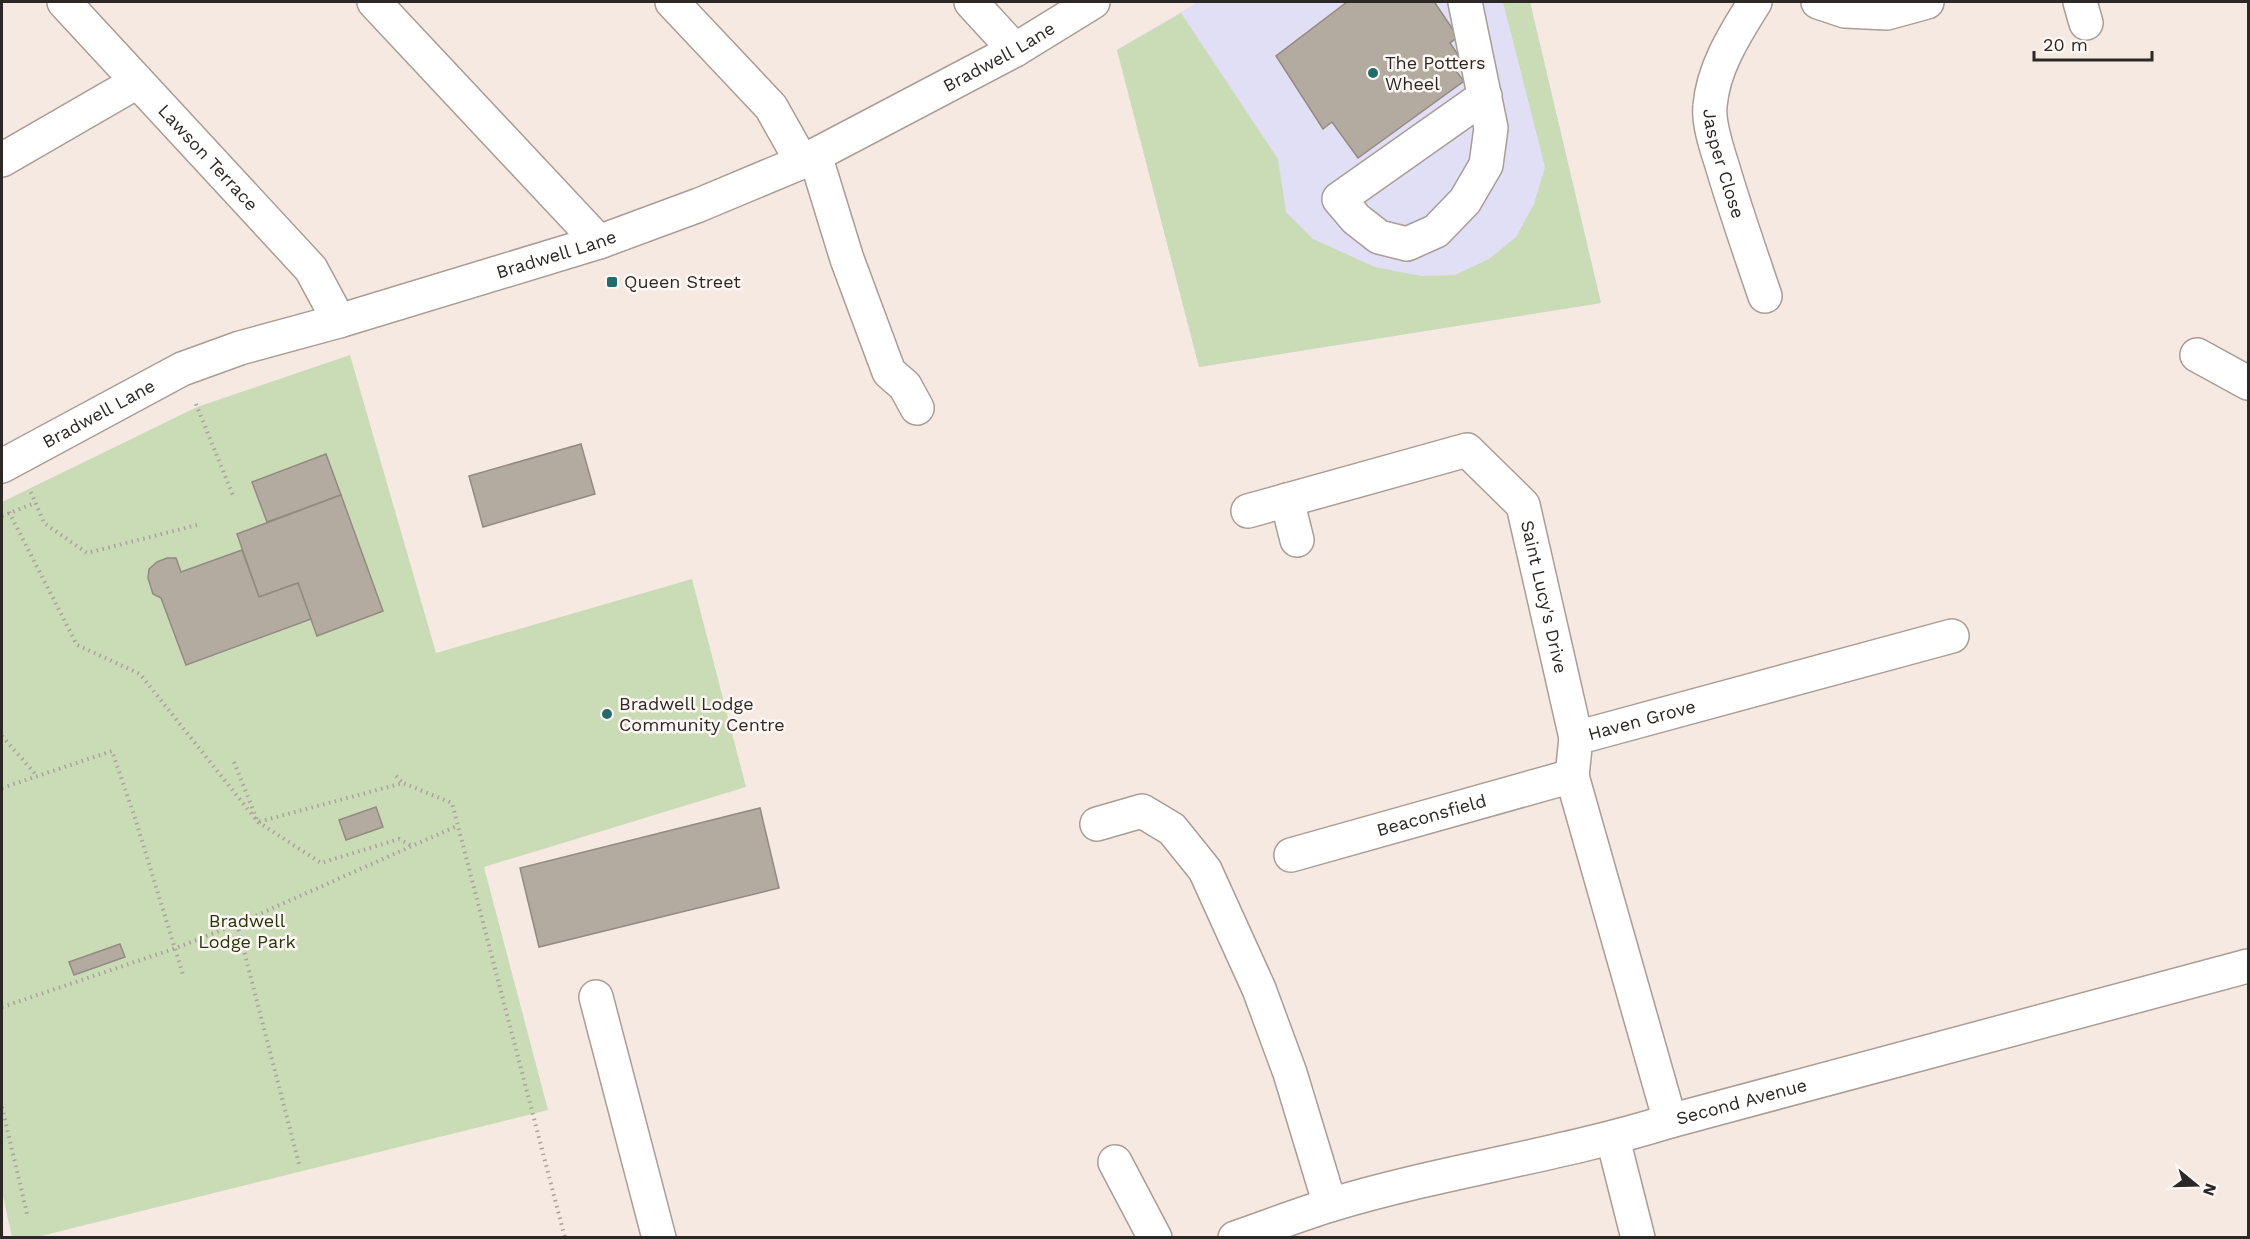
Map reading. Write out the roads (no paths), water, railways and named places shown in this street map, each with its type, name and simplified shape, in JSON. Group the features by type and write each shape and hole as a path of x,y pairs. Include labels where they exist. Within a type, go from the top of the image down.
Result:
{"street":[{"name":"Lawson Terrace","path":"64,2 311,269 339,321"},
{"path":"374,2 599,242"},
{"path":"672,2 771,107 809,159 889,372 905,386 917,408"},
{"path":"971,2 1015,50"},
{"name":"Bradwell Lane","path":"7,463 182,369 240,348 339,321 599,242 699,205 809,159 1015,50 1093,2"},
{"path":"1465,2 1485,96 1491,128 1486,165 1465,201 1436,231 1407,244 1379,237 1356,219 1339,199 1485,96"},
{"name":"Jasper Close","path":"1755,2 1718,68 1709,108 1716,146 1726,180 1765,296"},
{"path":"1818,2 1845,11 1887,13 1927,2"},
{"path":"2,160 138,82"},
{"path":"2197,355 2248,382"},
{"name":"Saint Lucy's Drive","path":"1248,511 1467,450 1523,505 1576,738"},
{"path":"1287,500 1297,540"},
{"name":"Haven Grove","path":"1670,1121 1572,776 1576,738 1952,636"},
{"name":"Beaconsfield","path":"1291,855 1572,776"},
{"path":"1097,824 1142,812 1172,829 1205,870 1259,989 1290,1073 1330,1205"},
{"name":"Second Avenue","path":"1235,1238 1330,1205 1422,1181 1613,1139 1670,1121 2248,966"},
{"path":"596,997 659,1238"},
{"path":"1613,1139 1638,1238"},
{"path":"1115,1162 1155,1238"}],"place":[{"name":"The Potters Wheel","path":"1373,73"},
{"name":"Queen Street","path":"612,282"},
{"name":"Bradwell Lodge Community Centre","path":"607,714"}],"park label":[{"name":"Bradwell Lodge Park","path":"247,931"}]}
